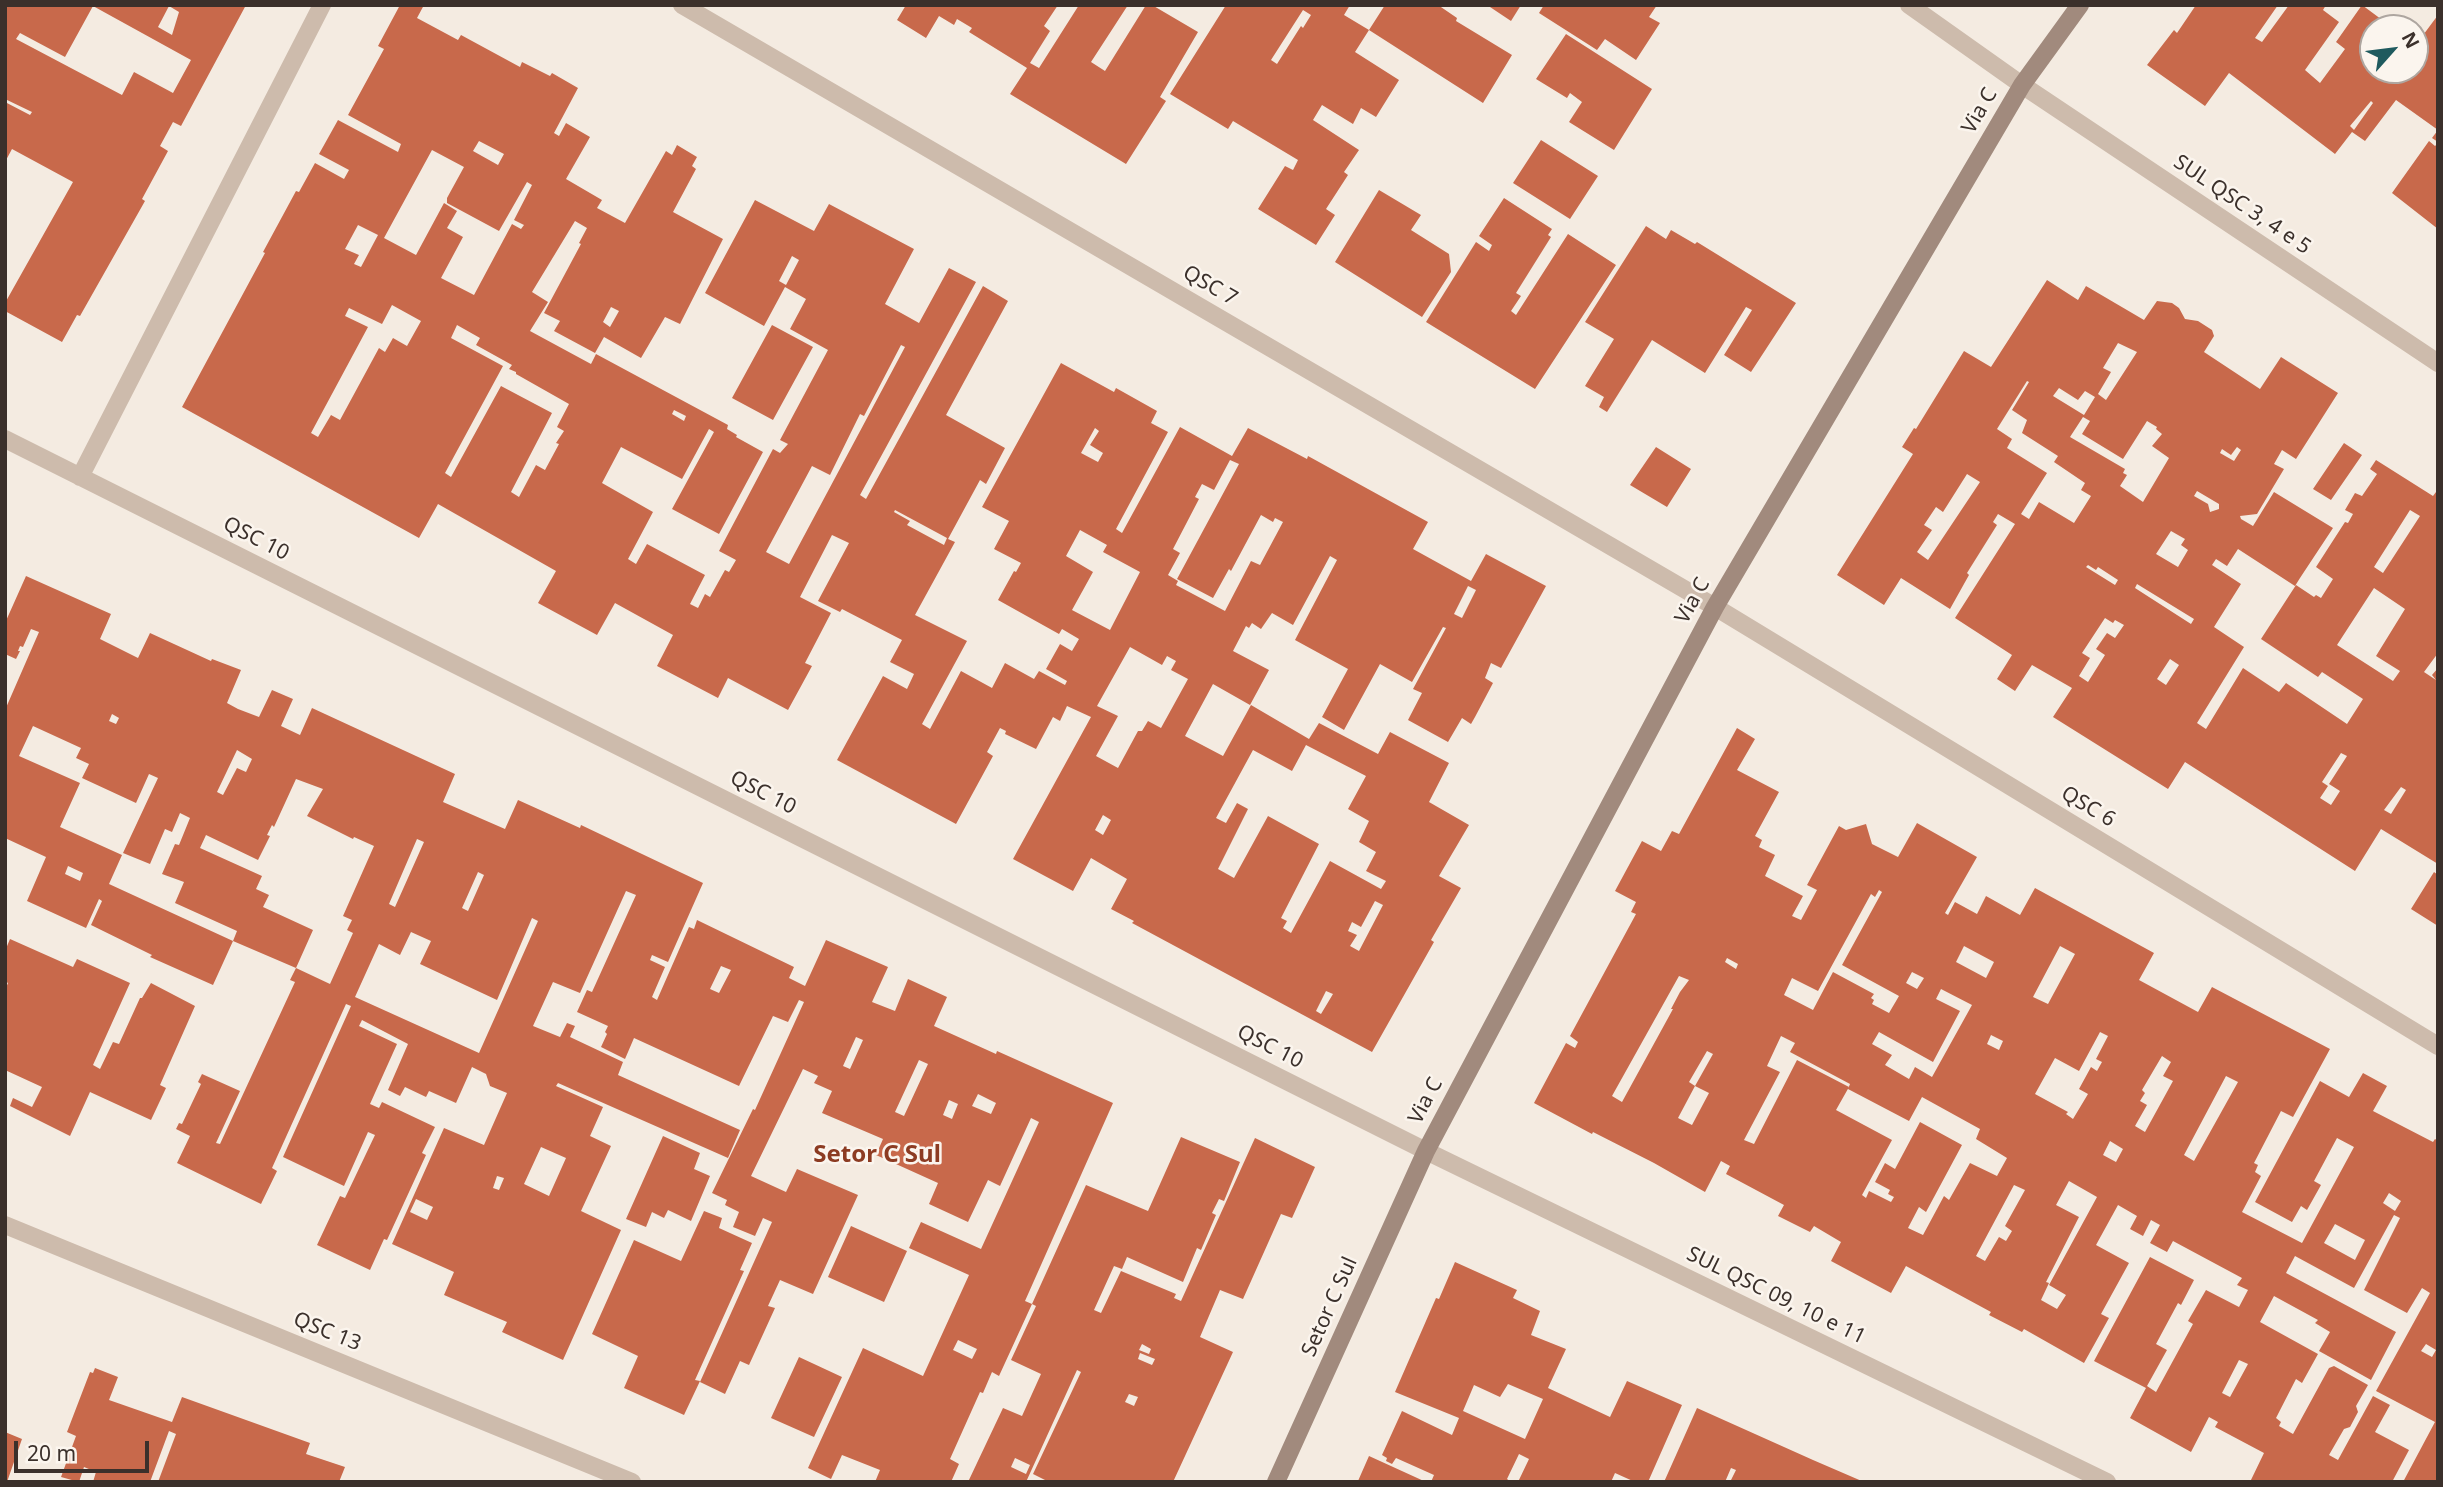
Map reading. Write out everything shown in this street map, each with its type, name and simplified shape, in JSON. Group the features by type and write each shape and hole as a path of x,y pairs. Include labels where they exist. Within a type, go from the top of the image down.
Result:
{"street":[{"path":"80,477 322,5"},
{"name":"QSC 7","path":"682,5 1715,607"},
{"name":"SUL QSC 3, 4 e 5","path":"1909,5 2022,85 2438,363"},
{"name":"Via C","path":"1426,1151 1715,607 2022,85 2080,5"},
{"name":"QSC 10","path":"5,439 1426,1151"},
{"name":"QSC 6","path":"1715,607 2438,1045"},
{"name":"Setor C Sul","path":"1276,1482 1426,1151"},
{"name":"SUL QSC 09, 10 e 11","path":"1426,1151 2107,1482"},
{"name":"QSC 13","path":"5,1225 632,1482"}],"building":[{"path":"5,5 246,5 181,126 173,122 160,146 168,151 142,199 145,201 80,316 77,315 62,342 5,311 5,303 73,182 12,149 5,162 5,102 30,115 32,112 5,99","holes":["93,6 191,60 173,93 134,72 122,95 16,39 20,33 65,57","169,6 179,12 172,35 158,27"]},
{"path":"400,5 424,5 417,18 458,40 461,35 520,67 522,62 550,76 552,73 578,88 554,133 559,136 566,123 590,137 566,179 602,200 597,208 625,223 666,151 672,155 677,145 697,157 692,166 696,169 673,212 723,239 680,324 665,317 641,358 604,337 595,353 554,331 560,321 544,313 587,228 575,221 532,292 548,302 530,331 591,364 596,354 728,425 727,429 737,435 736,437 763,452 719,534 672,509 714,432 709,429 682,479 621,447 602,483 653,512 628,559 636,564 647,544 705,575 690,604 698,608 705,594 710,597 725,570 729,572 736,560 719,551 773,449 780,453 788,444 780,440 828,350 790,329 806,299 785,287 764,326 705,293 755,200 814,231 829,204 914,249 885,304 919,323 949,268 976,282 860,495 866,499 983,286 1008,301 946,415 1005,448 986,484 980,480 948,539 955,542 915,615 967,641 922,724 930,729 961,671 992,688 1005,663 1034,679 1039,671 1065,685 1067,681 1046,669 1060,644 1072,651 1079,639 1062,629 1059,634 998,600 1021,563 994,549 1009,521 982,507 1061,363 1114,392 1116,388 1157,411 1151,423 1168,432 1116,529 1122,533 1180,427 1232,456 1248,428 1307,459 1308,456 1428,522 1413,549 1471,581 1486,554 1546,586 1501,668 1491,663 1485,678 1493,683 1471,724 1462,718 1448,742 1408,720 1422,693 1413,689 1446,628 1443,627 1412,682 1380,664 1344,730 1322,717 1348,669 1295,640 1337,560 1330,556 1293,625 1272,613 1261,629 1252,623 1249,628 1246,626 1233,651 1269,670 1250,705 1213,684 1185,736 1223,756 1251,705 1309,739 1319,723 1378,754 1390,732 1449,763 1429,802 1469,825 1439,876 1461,888 1372,1052 1132,923 1134,921 1111,909 1127,879 1091,858 1073,891 1013,859 1091,717 1067,706 1060,721 1053,717 1036,749 1005,734 1006,731 1000,728 987,752 993,756 956,824 837,760 883,676 907,689 914,674 890,662 902,640 842,609 840,612 818,601 849,543 832,535 800,597 831,613 805,663 812,666 788,710 728,678 718,698 657,666 673,635 615,603 597,635 538,603 556,571 438,504 419,538 182,407 296,191 299,192 315,163 344,179 349,170 319,154 338,120 398,152 401,144 348,115 384,49 378,46","holes":["479,141 504,154 498,165 473,151","432,150 464,167 447,198 447,203 499,231 527,182 532,185 514,220 524,225 521,229 512,224 474,295 441,278 463,237 447,228 457,211 444,203 416,255 384,238","358,225 378,235 361,267 354,264 359,255 345,249","792,256 799,260 786,285 779,281","392,305 421,321 407,346 393,338 385,352 379,348 340,420 331,415 318,437 311,433 368,327 345,316 349,308 382,324","611,307 619,311 610,327 603,322","457,325 480,338 476,345 512,365 509,369 516,374 569,404 557,427 564,431 556,443 559,444 545,470 536,465 519,497 511,492 552,413 501,386 451,477 445,473 503,366 451,338","901,345 905,347 789,564 766,552 812,466 830,475 860,414 864,416","674,410 686,416 684,421 672,414","1095,428 1099,431 1090,445 1103,453 1098,462 1081,453","1230,460 1239,464 1177,579 1213,598 1261,515 1273,522 1275,518 1283,522 1260,565 1251,561 1225,611 1176,585 1178,581 1168,575 1180,553 1173,549 1199,499 1195,497 1202,484 1214,490","895,510 947,538 944,545 907,525 910,521 894,512","1080,530 1107,545 1103,552 1140,572 1110,630 1072,610 1093,572 1066,556","1468,586 1476,590 1462,618 1454,614","1130,647 1162,665 1167,656 1176,661 1171,670 1188,679 1161,728 1148,721 1142,731 1138,731 1118,768 1096,756 1118,716 1097,706","1306,745 1366,776 1348,809 1369,821 1359,842 1376,852 1366,871 1386,881 1381,889 1330,861 1291,933 1283,928 1287,921 1281,918 1319,844 1268,816 1234,878 1218,869 1248,809 1237,803 1226,823 1216,818 1253,750 1292,771","1103,815 1111,820 1103,835 1095,830","1375,901 1383,905 1359,951 1350,946 1357,935 1348,931 1352,922 1361,927","1326,991 1333,994 1321,1014 1316,1011"]},
{"path":"906,5 1058,5 1044,26 1050,31 1030,63 1039,68 1079,5 1128,5 1091,62 1105,71 1146,5 1152,5 1198,32 1160,97 1166,101 1126,164 1010,94 1027,68 969,32 972,28 957,19 954,25 939,16 926,38 897,20"},
{"path":"1226,5 1350,5 1344,15 1369,30 1355,52 1399,80 1376,117 1361,108 1353,124 1322,105 1313,120 1359,150 1344,172 1348,175 1326,209 1335,215 1316,245 1258,209 1285,166 1293,170 1298,160 1233,121 1228,129 1170,94","holes":["1303,10 1311,15 1277,64 1271,60"]},
{"path":"1385,5 1438,5 1457,18 1456,21 1512,55 1483,103 1369,30"},
{"path":"1487,5 1521,5 1511,21"},
{"path":"1544,5 1657,5 1649,17 1660,23 1636,60 1605,39 1597,50 1539,13"},
{"path":"2196,5 2278,5 2255,38 2262,42 2289,5 2326,5 2323,10 2339,22 2305,70 2320,83 2345,49 2336,42 2362,5 2374,14 2359,14 2359,84 2429,84 2429,27 2438,15 2438,130 2396,100 2365,141 2352,132 2335,154 2229,73 2205,106 2147,65 2174,30 2177,33","holes":["2371,101 2373,103 2354,130 2350,126"]},
{"path":"1566,34 1652,89 1614,150 1569,122 1582,102 1570,93 1567,98 1536,79"},
{"path":"2438,130 2438,142 2432,138"},
{"path":"1541,140 1598,176 1570,219 1513,183"},
{"path":"2429,141 2435,146 2438,143 2438,229 2392,193"},
{"path":"1379,190 1421,215 1411,230 1449,254 1451,272 1422,317 1335,262"},
{"path":"1504,198 1552,229 1548,235 1551,237 1516,293 1521,296 1511,311 1516,315 1568,234 1616,265 1535,389 1426,322 1476,242 1489,251 1492,245 1479,236"},
{"path":"1646,226 1666,239 1671,230 1695,244 1697,242 1796,303 1751,372 1724,355 1752,310 1746,307 1705,373 1652,340 1607,412 1599,407 1604,397 1585,386 1614,339 1585,322"},
{"path":"2047,280 2078,300 2086,286 2144,320 2157,301 2172,303 2179,308 2185,319 2198,321 2212,330 2214,336 2204,352 2260,389 2281,357 2338,393 2296,459 2282,450 2274,464 2284,469 2257,514 2240,516 2253,526 2274,492 2333,528 2295,586 2238,549 2227,566 2216,559 2212,565 2241,584 2214,627 2244,647 2197,723 2206,729 2243,668 2279,692 2286,683 2347,724 2363,699 2322,672 2318,677 2261,639 2296,585 2314,597 2316,595 2321,598 2333,579 2316,567 2353,514 2345,510 2355,493 2362,496 2377,474 2370,469 2376,460 2433,496 2436,492 2438,494 2438,653 2424,672 2436,680 2432,675 2438,668 2438,864 2381,829 2355,871 2185,762 2168,789 2053,717 2072,688 2032,665 2015,691 1997,679 2012,655 1955,618 2015,524 1998,514 1993,522 1997,525 1967,573 1969,575 1950,609 1901,578 1884,605 1837,575 1913,454 1902,447 1964,351 1991,367","holes":["2118,343 2137,352 2106,400 2098,394 2111,372 2103,368","2027,381 2029,382 2012,410 2027,420 2022,433 2058,456 2054,462 2085,483 2081,490 2091,496 2074,523 2039,502 2029,519 2021,514 2047,473 2007,448 2012,439 1997,429","2059,388 2078,400 2085,391 2095,397 2084,415 2053,396","2083,417 2090,421 2082,434 2123,459 2147,421 2157,427 2162,434 2152,446 2169,458 2143,502 2120,486 2127,475 2123,473 2125,469 2070,437","2237,447 2241,450 2234,461 2220,453 2222,449 2231,455","1967,474 1980,482 1928,560 1917,552 1932,530 1924,525 1936,507 1943,512","2197,491 2219,504 2219,509 2210,512 2208,504 2194,496","2410,510 2420,516 2383,573 2374,567","2171,531 2185,539 2181,545 2188,550 2178,567 2156,554","2088,565 2096,570 2098,567 2118,580 2115,585 2086,567","2137,584 2194,619 2191,624 2135,588","2374,588 2405,609 2376,656 2400,671 2393,681 2337,645","2105,618 2124,625 2115,638 2107,633 2096,649 2105,655 2088,682 2079,676 2090,658 2082,653","2170,659 2179,665 2166,685 2157,679","2341,753 2347,756 2329,784 2340,791 2331,805 2320,798 2328,786 2322,782","2401,787 2406,790 2391,814 2384,810"]},
{"path":"772,325 813,347 773,420 732,398"},
{"path":"2344,443 2362,455 2331,500 2313,489"},
{"path":"1656,447 1691,469 1667,507 1630,485"},
{"path":"26,576 111,614 100,639 138,658 150,633 211,661 212,659 241,670 227,703 238,709 259,717 272,690 293,699 281,726 300,735 312,708 455,774 443,802 505,829 518,800 580,828 581,825 703,883 668,962 652,955 650,960 665,967 652,997 657,1000 689,927 694,929 697,920 794,967 789,978 805,986 826,940 888,967 872,1002 895,1011 908,979 947,997 934,1026 1113,1103 1025,1301 1032,1304 999,1376 992,1372 983,1393 980,1392 950,1459 959,1464 951,1482 875,1482 880,1470 842,1455 831,1479 808,1468 863,1348 923,1376 969,1275 909,1248 914,1237 921,1222 981,1249 1039,1122 1031,1118 1000,1186 988,1180 968,1222 929,1204 938,1183 876,1155 883,1139 822,1113 832,1091 814,1083 818,1076 803,1069 751,1176 786,1192 797,1169 858,1195 813,1294 780,1280 768,1306 775,1308 749,1365 740,1361 725,1394 700,1382 772,1222 763,1218 755,1236 733,1227 739,1212 725,1205 727,1200 712,1193 753,1109 755,1110 804,1002 799,1000 788,1022 773,1016 739,1086 634,1038 625,1059 601,1047 608,1026 577,1012 587,990 592,992 636,895 626,891 580,993 553,982 533,1026 560,1037 567,1023 575,1026 570,1037 623,1062 618,1075 740,1130 728,1158 558,1083 556,1086 603,1107 590,1136 611,1146 581,1211 621,1230 563,1360 502,1332 507,1322 444,1295 454,1272 392,1244 444,1128 484,1145 507,1093 490,1086 486,1074 472,1067 456,1103 429,1091 426,1097 405,1087 400,1096 388,1090 408,1044 362,1020 359,1026 397,1044 370,1104 379,1108 382,1102 435,1127 422,1153 426,1155 387,1240 384,1239 370,1270 317,1245 340,1196 345,1198 375,1135 368,1132 344,1186 283,1157 351,1006 346,1004 272,1168 277,1171 261,1204 177,1163 190,1136 176,1129 179,1123 182,1124 201,1084 198,1082 202,1074 240,1091 216,1143 220,1144 295,982 290,980 296,968 233,941 213,985 150,957 152,955 91,925 102,901 99,899 86,928 27,901 46,857 5,838 5,710 39,632 31,629 23,647 20,646 16,659 5,654 5,623","holes":["112,714 119,718 116,724 109,721","33,726 81,748 76,758 89,764 82,778 136,803 149,774 158,778 123,853 150,864 165,829 172,832 180,813 190,818 179,845 175,844 162,874 184,882 175,903 237,931 233,941 109,884 122,855 60,827 80,783 19,756","237,750 252,759 246,772 237,768 223,795 217,792","296,779 323,789 307,816 353,839 354,837 374,846 343,916 352,920 347,930 353,933 330,984 296,968 313,930 263,907 269,895 256,889 262,876 200,848 206,835 258,860 270,836 267,835 272,825 274,827","417,839 424,842 395,907 389,904","68,866 83,873 80,881 65,874","478,872 484,875 468,911 462,908","532,918 538,921 479,1053 355,997 379,944 400,955 411,932 431,941 420,964 497,1000","721,966 731,970 719,993 710,989","856,1037 863,1040 850,1069 843,1066","919,1060 928,1064 904,1116 895,1112","978,1094 996,1103 991,1114 972,1106","949,1100 958,1104 952,1119 943,1115","541,1147 566,1158 549,1196 524,1184","497,1176 504,1178 499,1190 493,1188","416,1199 433,1207 427,1220 410,1212","958,1340 977,1349 972,1359 953,1350"]},
{"path":"1737,728 1755,739 1737,770 1779,792 1755,836 1762,840 1759,847 1775,855 1765,876 1803,896 1792,916 1801,920 1817,890 1807,885 1839,826 1846,830 1866,824 1872,844 1898,857 1917,823 1977,857 1945,913 1948,915 1955,902 1977,914 1986,896 2020,915 2035,888 2154,953 2139,980 2198,1012 2212,987 2330,1049 2293,1117 2281,1111 2254,1163 2258,1165 2255,1172 2261,1176 2242,1212 2302,1243 2354,1147 2337,1138 2314,1181 2321,1185 2307,1210 2301,1206 2292,1222 2255,1202 2320,1081 2349,1097 2363,1073 2387,1086 2373,1111 2433,1142 2435,1139 2438,1141 2438,1482 2403,1482 2435,1422 2376,1391 2430,1293 2422,1288 2407,1313 2364,1290 2400,1218 2394,1215 2354,1288 2295,1256 2286,1273 2396,1332 2371,1380 2319,1351 2330,1332 2315,1323 2318,1320 2274,1296 2260,1322 2318,1354 2302,1383 2296,1379 2276,1418 2281,1422 2279,1426 2293,1434 2329,1368 2334,1366 2368,1385 2356,1406 2358,1412 2350,1427 2344,1429 2329,1455 2338,1460 2373,1396 2390,1405 2375,1432 2409,1450 2392,1482 2250,1482 2264,1453 2215,1427 2218,1422 2209,1417 2191,1452 2130,1418 2146,1388 2094,1361 2150,1257 2194,1280 2156,1344 2167,1350 2147,1386 2156,1392 2193,1324 2188,1321 2206,1290 2239,1307 2248,1290 2237,1285 2242,1278 2173,1241 2167,1252 2150,1243 2160,1225 2151,1220 2143,1236 2130,1229 2137,1216 2118,1205 2096,1245 2129,1263 2101,1314 2109,1318 2084,1363 2024,1329 2022,1332 1989,1315 1991,1312 1906,1266 1891,1293 1831,1261 1841,1242 1814,1226 1810,1232 1778,1216 1784,1205 1726,1174 1730,1166 1721,1161 1705,1192 1654,1163 1534,1103 1566,1043 1575,1048 1578,1042 1570,1036 1636,914 1631,912 1636,902 1615,891 1642,841 1661,851 1672,831 1679,834","holes":["1879,890 1882,892 1842,965 1899,996 1889,1013 1872,1004 1874,1000 1871,998 1874,994 1833,972 1813,1010 1784,995 1792,978 1818,991 1871,894 1875,897","1964,946 1994,962 1986,978 1956,962","2060,946 2075,954 2048,1004 2033,997","1727,958 1738,964 1736,969 1725,962","1912,972 1924,978 1917,989 1906,983","1679,976 1689,980 1680,992 1622,1102 1612,1096","1941,989 1972,1005 1932,1077 1915,1067 1909,1079 1885,1065 1892,1055 1872,1044 1879,1032 1933,1062 1960,1011 1936,999","2100,1032 2108,1036 2096,1059 2102,1062 2097,1071 2091,1067 2079,1089 2088,1094 2073,1119 2066,1114 2068,1112 2035,1094 2055,1058 2079,1071","1991,1035 2003,1041 1999,1050 1987,1044","1781,1036 1795,1043 1790,1052 1850,1084 1849,1087 1797,1060 1754,1144 1744,1140 1780,1072 1767,1066","1707,1051 1713,1054 1695,1086 1689,1082","2162,1056 2171,1062 2163,1076 2173,1081 2145,1132 2135,1126 2147,1105 2140,1101 2145,1093 2142,1090","2226,1076 2238,1082 2194,1161 2184,1155","1695,1086 1709,1093 1692,1125 1678,1118","1848,1088 1909,1121 1922,1097 1980,1129 1976,1139 2007,1158 1997,1176 1970,1163 1949,1200 1944,1196 1923,1235 1908,1228 1919,1207 1926,1212 1962,1145 1920,1122 1895,1169 1885,1163 1875,1182 1890,1190 1888,1194 1894,1197 1891,1202 1869,1191 1866,1198 1862,1195 1892,1140 1836,1110","2110,1141 2123,1149 2116,1162 2103,1155","2069,1181 2097,1197 2049,1285 2066,1295 2057,1309 2041,1300 2049,1283 2046,1282 2079,1217 2056,1205","2014,1185 2025,1190 2005,1226 2012,1231 2006,1241 1999,1237 1985,1261 1976,1256","2389,1193 2401,1201 2395,1211 2383,1203","2335,1224 2365,1240 2355,1260 2324,1243","2426,1344 2436,1350 2432,1357 2421,1351","2239,1360 2248,1364 2230,1397 2222,1393"]},
{"path":"2434,872 2438,875 2438,926 2411,909"},
{"path":"10,939 73,967 77,959 130,983 93,1065 100,1069 113,1042 119,1044 140,998 151,983 195,1006 160,1085 166,1088 151,1120 90,1092 70,1136 10,1106 13,1098 32,1107 42,1087 5,1070 5,990 8,983 5,981 5,951"},
{"path":"663,1136 700,1153 694,1169 710,1176 691,1221 668,1210 664,1218 652,1212 646,1227 626,1219"},
{"path":"1181,1137 1240,1162 1224,1201 1219,1199 1212,1213 1216,1215 1201,1250 1197,1248 1183,1282 1127,1257 1122,1269 1114,1266 1094,1310 1101,1313 1121,1271 1176,1294 1174,1298 1181,1301 1255,1138 1315,1167 1292,1218 1281,1214 1243,1299 1220,1290 1200,1337 1233,1352 1173,1482 1049,1482 1033,1474 1081,1372 1077,1370 1026,1482 968,1482 1003,1408 1022,1416 1041,1374 1011,1360 1036,1306 1032,1304 1086,1185 1148,1211","holes":["1142,1344 1151,1349 1149,1354 1139,1350","1140,1353 1155,1359 1152,1365 1138,1359","1129,1394 1138,1397 1134,1406 1125,1402","1015,1458 1030,1465 1026,1474 1011,1467"]},
{"path":"704,1211 722,1218 719,1228 752,1243 740,1270 744,1271 695,1380 700,1381 684,1415 624,1388 638,1356 592,1334 634,1240 681,1261"},
{"path":"851,1226 907,1251 884,1302 828,1277"},
{"path":"1455,1262 1517,1290 1513,1298 1540,1311 1531,1335 1566,1349 1548,1388 1610,1417 1627,1381 1682,1405 1648,1482 1635,1482 1615,1473 1611,1482 1518,1482 1529,1459 1519,1454 1507,1479 1511,1482 1431,1482 1434,1475 1396,1458 1392,1464 1386,1461 1387,1458 1382,1455 1402,1411 1452,1435 1459,1418 1395,1392 1436,1298 1439,1299","holes":["1508,1384 1543,1399 1525,1439 1463,1411 1474,1385 1500,1397"]},
{"path":"799,1357 842,1377 814,1437 771,1418"},
{"path":"95,1368 118,1377 109,1400 172,1422 182,1397 310,1443 306,1454 345,1467 339,1482 158,1482 176,1434 169,1431 150,1482 93,1482 96,1472 84,1467 79,1482 61,1477 76,1436 67,1432 90,1372 93,1373"},
{"path":"1697,1408 1864,1482 1730,1482 1736,1470 1731,1468 1725,1482 1664,1482"},
{"path":"5,1432 22,1439 7,1482 5,1482"},
{"path":"1369,1456 1426,1482 1360,1482 1358,1481"}],"district":[{"name":"Setor C Sul","path":"877,1155"}]}
